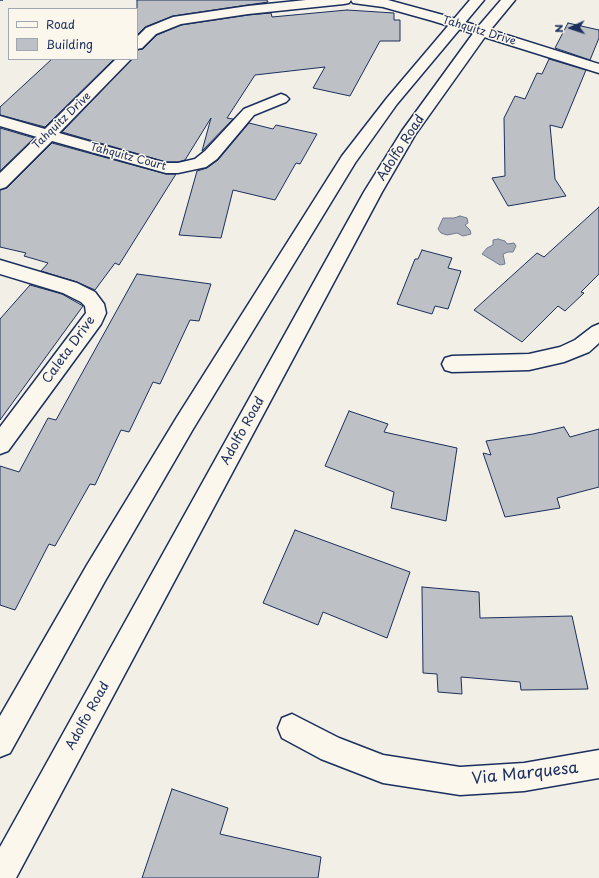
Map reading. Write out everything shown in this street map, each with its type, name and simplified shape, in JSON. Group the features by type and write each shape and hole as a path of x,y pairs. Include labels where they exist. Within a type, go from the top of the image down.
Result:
{"main road":[{"path":"138,44 151,31 178,20 248,10 344,0"},
{"name":"Tahquitz Drive","path":"358,0 384,3 455,23 599,69"},
{"path":"0,743 96,572 184,423 348,160 392,101 455,23 477,0"},
{"name":"Adolfo Road","path":"0,877 373,192 408,134 482,31 508,0"},
{"name":"Tahquitz Drive","path":"0,183 123,60"},
{"name":"Tahquitz Court","path":"0,121 166,168 184,168 200,163 211,155 249,112 266,104 281,100"},
{"name":"Caleta Drive","path":"0,267 70,288 88,297 94,304 96,313 94,319 0,444"},
{"path":"452,364 528,362 557,356 582,346 599,332"},
{"name":"Via Marquesa","path":"292,728 331,749 382,769 460,781 524,777 599,764"}],"shaded area":[{"path":"460,216 467,218 468,223 465,225 470,230 471,234 463,236 457,233 447,235 441,233 438,229 443,218 454,218"},
{"path":"498,239 505,241 507,244 514,243 516,246 513,252 503,254 505,264 500,265 482,254 487,248 493,245 493,240"}],"building":[{"path":"137,0 267,0 268,2 173,16 145,27 138,34"},
{"path":"347,10 394,13 394,20 400,20 400,41 380,41 350,96 313,88 325,67 255,75 227,118 233,119 202,151 211,118 185,160 178,162 166,162 62,132 131,60 138,60 138,50 143,49 157,35 181,25 248,15 271,13 272,17"},
{"path":"568,23 599,30 599,38 590,60 555,48"},
{"path":"549,59 586,70 562,128 550,125 555,179 566,196 508,206 492,178 505,176 504,118 515,96 525,99 537,73 542,74"},
{"path":"51,60 113,60 45,127 0,115 0,107"},
{"path":"249,123 273,129 276,125 317,134 300,164 296,163 275,200 233,190 221,238 179,235 197,171 207,168 218,160"},
{"path":"0,128 34,138 0,171"},
{"path":"52,143 166,174 176,174 119,265 115,263 95,290 77,282 41,271 48,263 24,256 26,253 0,247 0,190 7,188"},
{"path":"599,207 599,274 581,292 584,293 565,311 558,306 522,342 474,310 537,253 544,257"},
{"path":"422,250 452,258 448,268 461,271 448,309 435,306 432,314 397,304 415,259 418,259"},
{"path":"137,274 211,284 199,321 190,320 160,384 153,382 129,432 121,430 95,485 90,484 55,546 49,544 15,610 0,605 0,466 19,472 48,418 56,420"},
{"path":"30,285 62,294 83,306 0,420 0,319"},
{"path":"349,411 388,424 384,432 457,448 446,521 391,508 394,492 325,466"},
{"path":"564,427 570,437 599,429 599,487 557,498 560,508 505,517 483,453 491,455 486,441 533,434"},
{"path":"295,530 410,572 387,638 323,612 318,625 263,603"},
{"path":"422,587 479,592 480,618 572,616 588,689 521,690 520,682 461,677 462,694 438,692 437,674 423,673"},
{"path":"172,789 228,808 220,834 321,857 318,878 142,878"}]}
